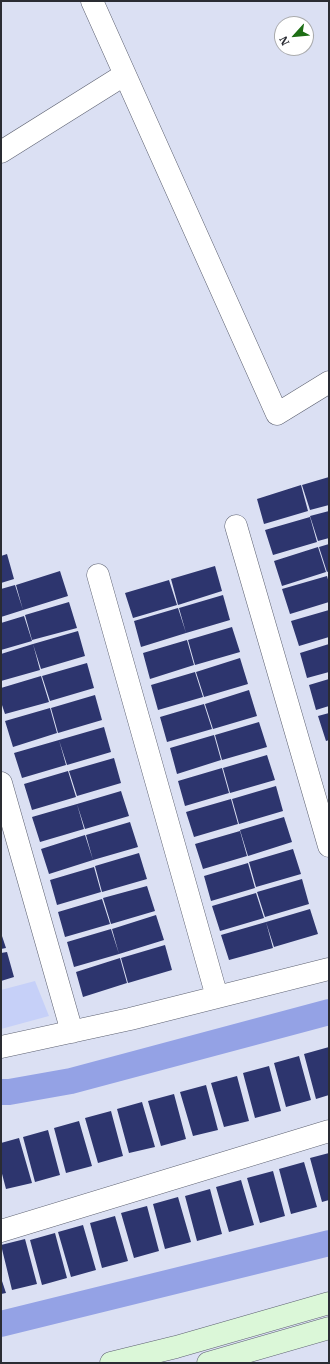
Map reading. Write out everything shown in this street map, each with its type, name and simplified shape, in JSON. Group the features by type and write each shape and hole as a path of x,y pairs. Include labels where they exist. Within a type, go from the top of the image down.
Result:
{"main road":[{"path":"111,1363 176,1347 329,1303"},
{"path":"208,1363 329,1328"}],"street":[{"path":"92,1 277,414 329,382"},
{"path":"1,152 124,74"},
{"path":"236,526 329,846"},
{"path":"98,575 217,998"},
{"path":"1,783 72,1032"},
{"path":"1,1047 217,998 329,969"},
{"path":"1,1231 329,1131"}],"shaded area":[{"path":"35,981 49,1016 1,1029 1,990"}],"building":[{"path":"329,477 329,505 310,510 302,485"},
{"path":"301,485 308,511 264,524 257,499"},
{"path":"329,511 329,538 318,541 310,516"},
{"path":"310,517 317,542 273,555 265,530"},
{"path":"329,544 329,571 327,572 319,547"},
{"path":"318,547 326,572 282,586 274,561"},
{"path":"7,554 14,579 1,583 1,556"},
{"path":"215,566 222,591 178,605 171,579"},
{"path":"60,571 68,596 23,610 16,585"},
{"path":"327,576 329,583 329,602 290,614 282,589"},
{"path":"169,580 177,605 133,618 125,593"},
{"path":"15,585 23,610 1,617 1,589"},
{"path":"223,595 230,620 186,633 179,608"},
{"path":"69,602 77,628 32,640 25,615"},
{"path":"178,608 186,633 141,647 134,621"},
{"path":"329,610 329,637 299,646 291,621"},
{"path":"24,616 32,641 1,650 1,623"},
{"path":"232,627 240,652 195,665 188,640"},
{"path":"78,631 85,656 41,669 33,644"},
{"path":"187,640 194,665 150,679 143,653"},
{"path":"33,644 40,670 1,681 1,654"},
{"path":"329,644 329,672 307,678 300,653"},
{"path":"240,658 248,684 204,697 196,672"},
{"path":"87,663 94,688 50,701 42,676"},
{"path":"195,672 203,697 158,710 151,685"},
{"path":"41,676 49,702 5,714 1,702 1,688"},
{"path":"329,679 329,706 316,710 309,685"},
{"path":"249,690 257,716 213,729 205,704"},
{"path":"95,695 102,720 58,733 51,708"},
{"path":"204,704 212,729 167,742 160,717"},
{"path":"50,708 57,733 13,747 5,721"},
{"path":"329,713 329,740 326,741 318,716"},
{"path":"259,722 267,747 222,760 215,735"},
{"path":"104,727 111,752 67,765 59,740"},
{"path":"214,735 221,760 177,774 170,748"},
{"path":"59,740 66,765 22,778 14,753"},
{"path":"267,755 275,780 230,793 223,768"},
{"path":"114,758 121,783 77,796 69,771"},
{"path":"222,768 229,793 185,806 178,781"},
{"path":"68,771 76,797 32,810 24,784"},
{"path":"276,786 283,811 239,824 232,799"},
{"path":"121,791 129,816 85,829 77,804"},
{"path":"231,799 238,824 194,837 186,812"},
{"path":"77,804 84,829 40,842 32,817"},
{"path":"284,817 292,842 248,856 240,830"},
{"path":"130,822 138,847 93,860 86,835"},
{"path":"240,831 247,856 203,869 195,844"},
{"path":"85,835 93,860 49,874 41,849"},
{"path":"293,849 301,874 256,887 249,862"},
{"path":"139,853 147,879 102,892 95,866"},
{"path":"248,863 255,888 211,901 204,876"},
{"path":"94,867 101,892 57,905 50,880"},
{"path":"302,879 309,904 265,917 257,892"},
{"path":"147,886 155,911 111,924 103,898"},
{"path":"256,893 264,918 220,931 212,906"},
{"path":"102,899 110,924 65,937 58,912"},
{"path":"310,909 318,934 274,947 266,922"},
{"path":"156,915 164,940 119,954 112,929"},
{"path":"266,922 273,948 229,960 221,935"},
{"path":"111,929 119,954 74,967 67,942"},
{"path":"1,933 6,948 1,949"},
{"path":"165,945 172,970 128,983 121,958"},
{"path":"7,952 14,977 1,981 1,953"},
{"path":"120,958 127,983 83,997 76,972"},
{"path":"329,1047 329,1095 316,1099 304,1054"},
{"path":"299,1056 311,1100 286,1107 274,1063"},
{"path":"269,1066 281,1111 255,1118 243,1073"},
{"path":"237,1076 249,1121 224,1127 211,1083"},
{"path":"206,1085 218,1130 193,1136 180,1092"},
{"path":"174,1094 186,1139 161,1146 148,1101"},
{"path":"142,1102 155,1147 129,1153 117,1109"},
{"path":"111,1111 123,1156 98,1163 85,1118"},
{"path":"79,1121 92,1166 66,1173 54,1128"},
{"path":"48,1130 60,1175 35,1182 23,1137"},
{"path":"19,1138 32,1183 6,1189 1,1170 1,1143"},
{"path":"329,1153 329,1200 322,1202 310,1158"},
{"path":"304,1162 317,1207 291,1214 279,1169"},
{"path":"273,1171 285,1216 260,1223 247,1178"},
{"path":"241,1180 254,1225 229,1232 216,1187"},
{"path":"210,1189 222,1234 197,1241 185,1196"},
{"path":"178,1197 191,1242 165,1249 153,1204"},
{"path":"147,1206 159,1251 134,1258 121,1213"},
{"path":"115,1216 128,1261 102,1268 90,1223"},
{"path":"83,1225 96,1270 71,1277 58,1232"},
{"path":"55,1233 67,1278 42,1285 30,1240"},
{"path":"25,1239 37,1284 12,1290 1,1245"},
{"path":"1,1278 6,1293 1,1294"}],"waterway":[{"path":"1,1092 9,1092 71,1081 329,1012"},
{"path":"1,1324 329,1243"}]}
